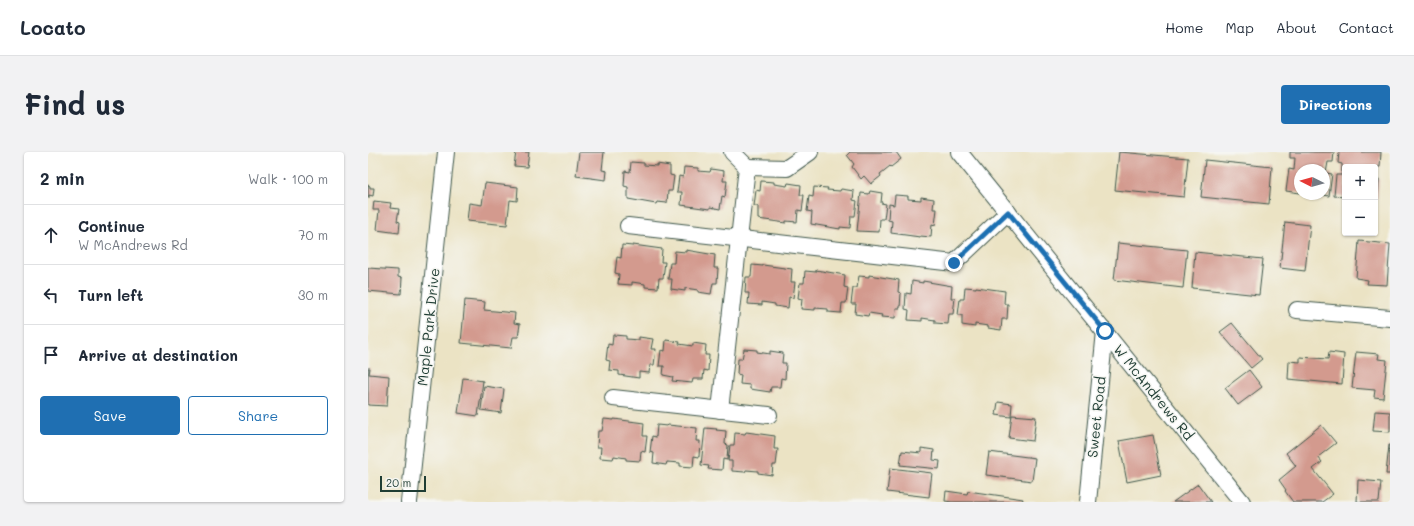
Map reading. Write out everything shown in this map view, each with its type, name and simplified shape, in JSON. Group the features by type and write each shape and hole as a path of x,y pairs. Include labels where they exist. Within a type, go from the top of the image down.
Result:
{"street":[{"name":"Maple Park Drive","path":"409,502 446,152"},
{"path":"732,152 747,167 787,168 810,152"},
{"name":"W McAndrews Rd","path":"959,152 1242,502"},
{"path":"720,410 747,167"},
{"path":"628,226 954,263 1008,212"},
{"path":"1296,310 1390,318"},
{"name":"Sweet Road","path":"1088,502 1105,331"},
{"path":"613,398 769,415"}],"building":[{"path":"516,152 529,152 527,167 514,166"},
{"path":"579,152 604,152 602,170 607,171 606,180 576,176"},
{"path":"850,152 896,152 901,159 880,174 881,176 871,184 864,176 861,179 852,167 854,164 847,155"},
{"path":"1119,152 1188,158 1184,197 1115,190"},
{"path":"1290,152 1334,152 1333,162 1328,162 1328,164 1294,164 1295,158 1290,158"},
{"path":"1339,152 1381,152 1380,167 1378,167 1378,164 1338,163"},
{"path":"1205,160 1272,167 1269,204 1201,197"},
{"path":"631,162 644,163 644,165 657,166 657,164 670,166 670,175 674,176 672,191 668,191 667,203 657,202 656,204 628,199 628,187 624,186 625,171 630,172"},
{"path":"684,167 698,168 698,171 710,172 711,169 724,171 723,181 727,181 725,197 722,196 720,209 681,205 682,192 677,192 679,176 683,177"},
{"path":"1289,169 1294,170 1294,192 1286,191"},
{"path":"1330,174 1332,174 1330,189"},
{"path":"1336,175 1342,175 1342,197 1334,196"},
{"path":"761,181 774,182 774,184 787,186 788,183 801,185 800,195 804,195 802,211 798,210 797,222 786,221 786,223 758,219 758,206 754,206 756,190 760,191"},
{"path":"485,183 518,187 517,201 510,200 507,225 467,221 469,203 482,205"},
{"path":"368,185 370,188 374,188 373,196 369,195 369,198 368,198"},
{"path":"814,187 828,188 827,190 840,191 841,189 854,191 853,200 857,201 855,216 851,216 850,228 840,227 840,229 811,224 812,212 807,211 809,196 813,197"},
{"path":"870,191 882,193 881,203 886,204 884,219 880,219 879,232 857,231 861,193 869,194"},
{"path":"895,195 908,196 908,199 921,200 921,197 934,199 933,209 937,209 935,225 932,224 931,237 891,233 892,221 888,220 889,204 894,205"},
{"path":"374,201 391,203 390,208 399,209 397,221 400,222 399,233 377,230 379,210 373,210"},
{"path":"1285,222 1310,225 1305,271 1280,268"},
{"path":"1359,241 1390,244 1387,285 1367,284 1368,280 1356,278"},
{"path":"1118,243 1187,250 1183,288 1114,280"},
{"path":"622,245 662,249 661,262 665,262 663,278 659,278 658,288 645,287 645,284 632,282 632,285 618,284 619,274 615,273 617,257 621,258"},
{"path":"686,250 715,255 714,268 718,268 717,283 713,283 711,294 685,288 685,291 671,289 672,279 668,279 670,263 674,263 675,251 686,252"},
{"path":"1195,252 1263,259 1259,295 1192,288"},
{"path":"752,265 792,269 791,282 795,282 793,298 789,297 788,308 762,302 762,305 748,304 749,293 745,293 746,277 751,277"},
{"path":"368,268 398,270 398,277 402,278 401,294 368,291"},
{"path":"816,270 845,275 844,287 848,288 846,303 842,303 841,313 828,312 828,309 801,309 802,299 798,298 800,283 804,283 805,271 816,272"},
{"path":"869,275 899,280 898,292 901,293 900,308 896,308 895,318 881,317 882,315 869,313 868,316 855,314 856,304 851,304 853,288 857,288 859,276 869,277"},
{"path":"912,281 923,283 923,281 952,286 951,298 955,298 953,314 949,314 948,324 935,323 935,320 922,318 922,321 908,320 909,310 905,309 906,293 911,294"},
{"path":"965,287 1005,291 1004,304 1008,304 1007,319 1002,319 1001,330 975,324 975,327 962,325 962,315 958,315 960,299 964,299"},
{"path":"465,300 485,302 484,310 515,313 514,323 520,324 518,337 513,337 511,348 461,343"},
{"path":"1232,323 1262,359 1251,368 1220,332"},
{"path":"613,335 626,336 626,339 639,340 639,337 653,339 651,349 656,349 654,365 650,365 649,373 639,372 639,378 619,375 619,371 609,370 610,361 606,360 608,344 612,345"},
{"path":"666,340 693,346 693,343 706,345 705,355 709,355 708,371 704,370 703,379 693,379 692,383 672,381 673,377 663,375 664,366 659,366 661,350 665,351"},
{"path":"744,349 757,350 757,352 770,354 770,351 783,353 782,363 786,363 785,379 781,378 780,387 771,387 770,392 750,389 750,385 740,384 741,375 737,374 738,359 742,359"},
{"path":"1329,352 1344,354 1342,384 1288,379 1289,361 1300,362 1300,357 1328,359"},
{"path":"1356,352 1379,354 1378,359 1387,360 1383,398 1374,397 1375,390 1352,388"},
{"path":"368,368 370,368 369,374 389,376 387,406 368,405"},
{"path":"1249,370 1262,387 1238,405 1225,388"},
{"path":"463,378 483,381 478,416 458,413"},
{"path":"484,386 504,389 501,413 481,410"},
{"path":"998,402 1012,404 1011,417 996,415"},
{"path":"1375,411 1390,412 1390,432 1373,431"},
{"path":"1012,415 1036,417 1033,441 1009,438"},
{"path":"604,419 644,423 643,436 647,436 645,452 641,451 640,461 626,460 626,458 614,456 613,459 600,458 601,447 597,447 598,431 602,431"},
{"path":"657,425 697,428 696,441 700,441 699,457 694,456 693,467 680,466 680,463 667,462 666,465 653,463 654,453 650,452 652,436 656,437"},
{"path":"1321,425 1336,443 1318,457 1322,462 1313,469 1333,494 1322,502 1293,502 1279,480 1296,466 1286,453"},
{"path":"705,428 726,431 725,444 728,445 727,460 723,459 722,470 708,469 709,466 701,465"},
{"path":"746,432 775,436 774,449 778,449 776,465 773,465 772,475 758,473 758,471 732,471 732,461 728,461 730,445 734,445 735,433 745,434"},
{"path":"1153,435 1161,475 1127,482 1119,441"},
{"path":"1389,445 1390,474 1386,474"},
{"path":"921,448 934,450 933,460 940,461 939,469 900,465 902,451 921,453"},
{"path":"989,452 1035,458 1032,481 986,475"},
{"path":"890,468 932,473 929,497 887,492"},
{"path":"1358,480 1381,482 1379,502 1357,502"},
{"path":"1198,484 1211,502 1173,502"},
{"path":"946,491 967,494 968,491 1023,499 1022,502 952,502 945,501"}],"route":[{"path":"954,263 1008,212 1105,331"}]}
